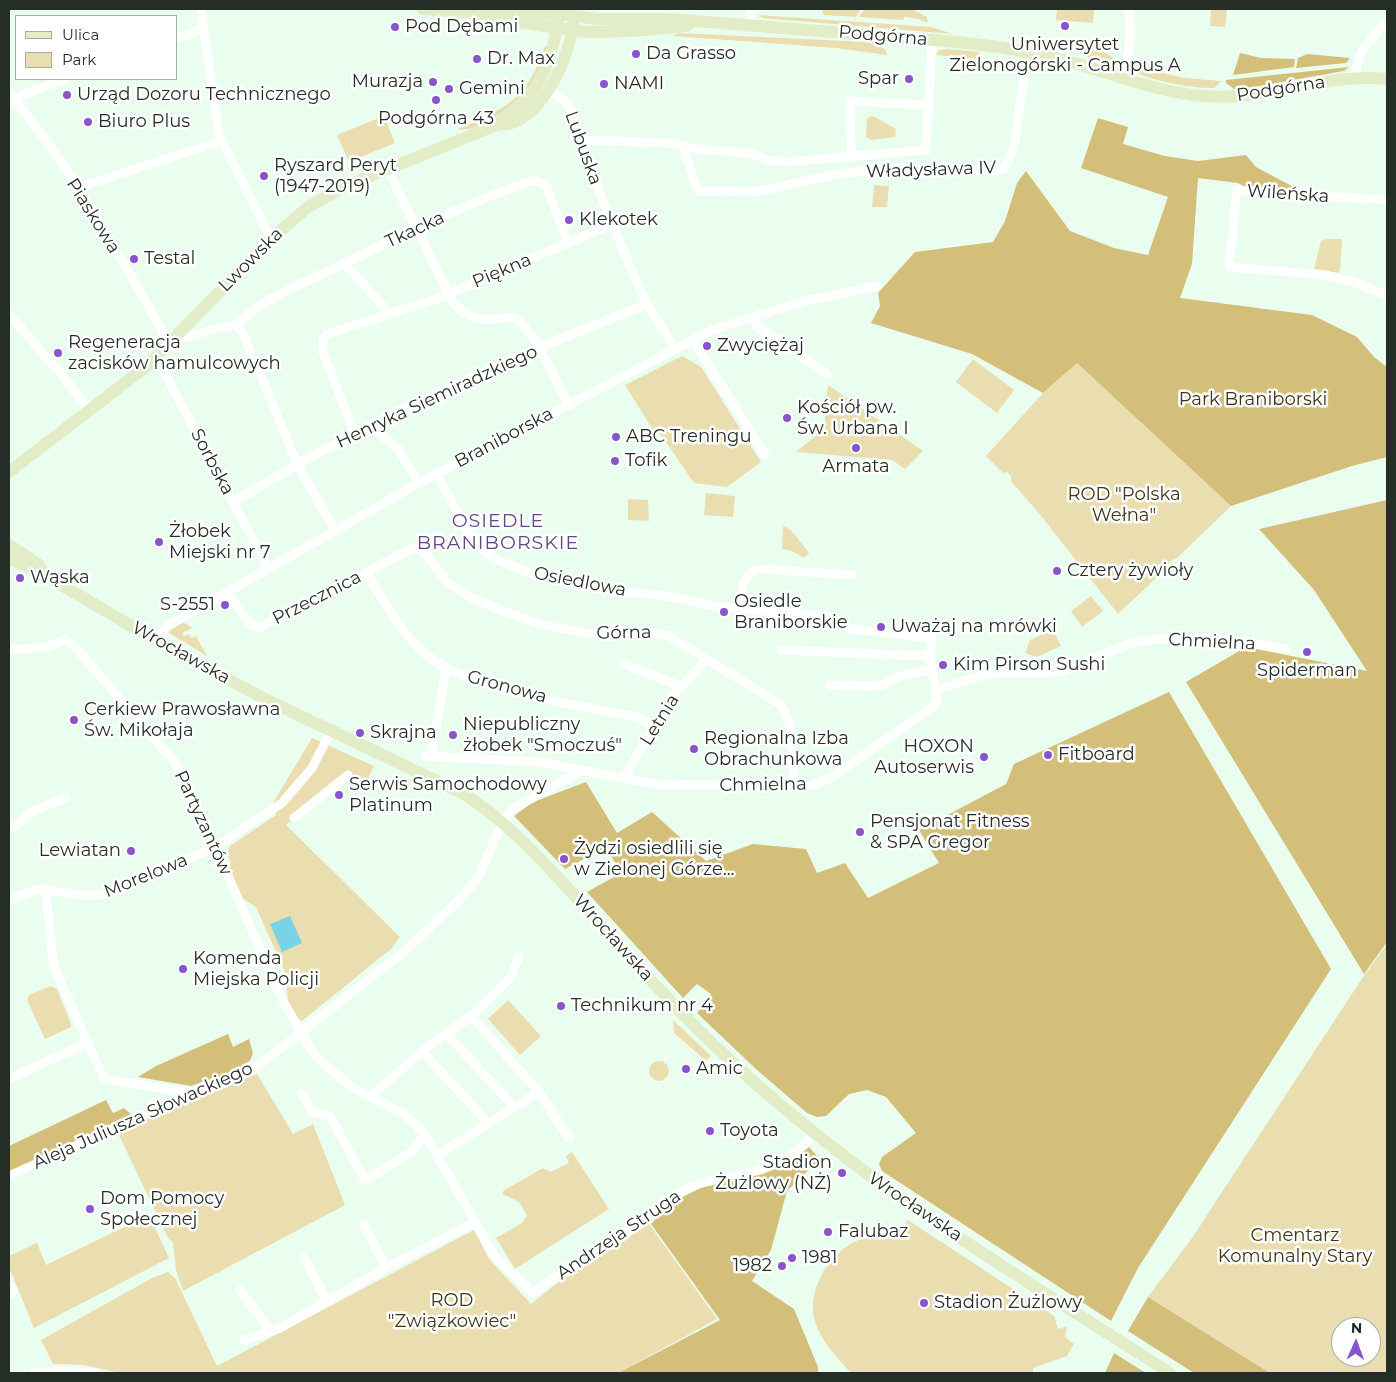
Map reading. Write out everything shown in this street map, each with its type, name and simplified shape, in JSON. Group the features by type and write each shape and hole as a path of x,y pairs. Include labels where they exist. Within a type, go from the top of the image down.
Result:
{"street":[{"path":"201,9 221,141 271,239"},
{"name":"Podgórna","path":"423,9 483,14 559,11 598,32 633,31 702,23 932,40 1028,52 1183,93 1223,97 1258,95 1323,82 1387,79"},
{"path":"750,26 751,12 754,9"},
{"path":"1122,77 1130,41 1130,9"},
{"name":"Lwowska","path":"499,124 503,118 526,99 543,75 552,56 558,28 559,11"},
{"name":"Podgórna","path":"483,14 496,20 558,28 573,19"},
{"name":"Lwowska","path":"11,469 39,451 126,384 169,344 271,239 318,200 499,124 507,125 527,113 548,90 566,57 573,19"},
{"path":"1355,79 1355,64 1358,56 1387,21"},
{"path":"178,38 203,29"},
{"name":"Władysława IV","path":"580,140 672,142 686,147 750,153 767,160 788,162 926,150 932,40"},
{"name":"Władysława IV","path":"686,147 685,153 698,191 770,190 837,174 891,168 998,171 1004,169 1014,147 1028,52"},
{"path":"11,99 63,80"},
{"name":"Lubuska","path":"548,90 570,107 580,140 647,304 675,349"},
{"name":"Piaskowa","path":"11,99 36,127 77,188 169,344"},
{"name":"Władysława IV","path":"850,157 850,101 928,105"},
{"path":"77,188 221,141"},
{"path":"388,170 447,294 466,315 491,320 514,318 524,326 568,404"},
{"name":"Tkacka","path":"236,325 245,316 272,300 344,264 507,190 537,180 546,186 568,243"},
{"name":"Wileńska","path":"1387,199 1308,196 1237,190 1229,267 1325,275 1351,281 1387,295"},
{"name":"Piękna","path":"355,434 323,352 323,339 334,331 447,294 613,224"},
{"path":"344,264 390,314"},
{"name":"Braniborska","path":"155,640 168,626 419,483 693,340 724,326 753,319 805,301 877,286"},
{"name":"Henryka Siemiradzkiego","path":"233,502 298,466 305,460 415,404 538,348 647,304"},
{"path":"9,314 70,385 90,412"},
{"path":"753,319 757,326 827,374"},
{"path":"169,344 214,329 236,325 242,331 251,354"},
{"path":"693,340 765,455"},
{"name":"Sorbska","path":"156,357 268,568"},
{"path":"257,366 298,466 335,530"},
{"path":"372,426 398,449 419,483"},
{"name":"Lwowska","path":"9,483 39,451"},
{"name":"Osiedlowa","path":"436,474 471,539 493,558 537,576 570,584 741,609 824,616 851,629 932,638 930,656"},
{"name":"Wrocławska","path":"9,545 38,564 46,576"},
{"name":"Przecznica","path":"226,592 249,623 259,628 413,548 421,548"},
{"name":"Górna","path":"421,548 447,582 459,590 517,617 540,624 610,637 631,632 656,631 682,642 780,704 787,714 791,730 794,787"},
{"name":"Wrocławska","path":"9,558 46,576 155,640 331,731 464,794 503,821 523,839 670,1001 730,1060 814,1133 878,1183 1170,1373"},
{"path":"741,609 743,583 746,577 759,569 852,576"},
{"name":"Gronowa","path":"366,572 411,640 446,669 492,687 636,717 656,727"},
{"name":"Chmielna","path":"428,756 539,762 654,784 794,787 813,785 832,777 934,706 936,690 987,674 1060,672 1132,643 1154,639 1203,638 1264,644 1286,650"},
{"name":"Partyzantów","path":"9,650 44,647 65,640 77,649 176,764 215,847 282,1001 300,1033"},
{"path":"781,650 930,656 936,690"},
{"name":"Letnia","path":"623,779 673,696 707,659"},
{"name":"Letnia","path":"624,664 682,686"},
{"name":"Gronowa","path":"428,756 446,669"},
{"path":"829,685 878,686 900,676 932,669"},
{"path":"215,847 282,803 312,768 331,731"},
{"path":"503,821 514,808 583,770"},
{"path":"294,818 348,775"},
{"path":"9,829 24,819 27,814 65,798"},
{"name":"Aleja Juliusza Słowackiego","path":"9,1176 259,1065 405,951 455,904 479,876 503,821"},
{"name":"Morelowa","path":"9,900 30,890 45,889 81,895 101,895 122,888 215,847"},
{"path":"45,889 54,967 104,1079 196,1094"},
{"path":"370,1097 422,1051 471,1016 510,978 519,957"},
{"path":"471,1016 539,1092 569,1138"},
{"name":"Andrzeja Struga","path":"300,1033 315,1056 350,1086 404,1114 425,1134 496,1257 533,1293 643,1219 672,1196 698,1184 742,1175 778,1163 797,1154 814,1133"},
{"path":"447,1034 514,1107"},
{"path":"9,1079 87,1043"},
{"path":"422,1051 488,1123"},
{"path":"438,1155 539,1092"},
{"path":"302,1093 312,1112 330,1116 365,1180 412,1152 425,1134"},
{"path":"244,1340 280,1328 386,1268 476,1222"},
{"path":"364,1225 386,1268"},
{"path":"304,1258 327,1301"},
{"path":"9,1283 13,1292 9,1294"},
{"path":"240,1290 270,1330"},
{"path":"34,1373 60,1371 95,1373"}],"green space":[{"path":"822,9 861,9 856,17 824,15"},
{"path":"864,9 912,9 927,17 928,22 904,17 903,20 859,17"},
{"path":"1057,9 1094,9 1093,23 1056,20"},
{"path":"1211,9 1227,9 1225,27 1210,26"},
{"path":"759,15 931,27 953,34 762,18"},
{"path":"678,33 868,42 885,49 887,55 836,48 673,36"},
{"path":"545,46 549,46 542,66 532,85 519,99 487,122 476,127 457,129 488,116 513,100 531,78"},
{"path":"1080,49 1105,52 1120,63 1109,66 1079,53"},
{"path":"939,50 980,52 979,59 936,55"},
{"path":"1240,53 1261,58 1295,59 1294,67 1233,75"},
{"path":"1307,54 1350,58 1346,63 1296,68 1298,58"},
{"path":"1130,66 1185,78 1222,81 1214,88 1168,83 1134,71"},
{"path":"1349,67 1344,71 1254,87 1234,89 1226,83 1226,80"},
{"path":"384,116 395,143 349,162 337,135"},
{"path":"873,116 896,129 895,137 872,140 866,137 867,118"},
{"name":"Park Braniborski","path":"1098,118 1128,127 1123,144 1165,156 1198,161 1246,155 1256,167 1301,191 1253,191 1238,183 1198,178 1192,264 1180,298 1312,315 1357,337 1374,357 1387,367 1387,457 1352,466 1231,506 1077,363 1043,393 972,354 871,323 880,306 878,293 915,252 993,242 1005,221 1017,183 1026,171 1070,231 1114,248 1148,255 1168,197 1081,168"},
{"path":"874,185 889,186 887,207 872,207"},
{"path":"1342,239 1340,270 1338,273 1314,269 1321,241"},
{"path":"682,356 701,367 761,462 727,487 694,483 657,429 653,430 625,385"},
{"path":"973,359 1014,390 997,413 956,382"},
{"name":"ROD \"Polska Wełna\"","path":"1077,363 1231,506 1177,558 1169,562 1169,566 1118,614 1042,517 1011,481 1011,476 1007,472 1003,473 986,456 1043,393"},
{"path":"828,385 923,451 905,469 892,460 796,452 824,429"},
{"path":"706,493 735,496 733,517 704,515"},
{"path":"628,499 648,500 649,521 628,520"},
{"path":"1387,500 1387,942 1364,974 1186,682 1246,647 1367,671 1314,590 1259,529"},
{"path":"783,526 791,530 809,553 804,558 792,551 782,549"},
{"path":"1091,596 1103,611 1082,627 1071,611"},
{"path":"183,622 192,628 182,633 184,636 189,634 191,638 196,636 207,656 169,633 169,630"},
{"path":"1052,627 1061,646 1037,657 1025,653 1030,640 1050,631"},
{"path":"1169,692 1331,969 1138,1268 1111,1321 882,1171 879,1164 882,1157 916,1133 886,1097 867,1090 849,1094 826,1116 817,1117 807,1113 757,1070 697,1013 711,994 697,984 683,998 587,892 621,873 606,847 565,869 514,816 533,802 586,782 617,833 652,812 706,861 753,844 806,849 817,873 845,863 868,898 939,863 919,830 1006,784 1014,764"},
{"path":"312,738 374,766 368,779 349,775 286,825 400,937 392,948 302,1021 298,1019 288,1001 285,972 256,907 237,895 228,870 231,863 227,854 230,846 276,815 273,803"},
{"name":"Cmentarz Komunalny Stary","path":"1387,944 1387,1373 1270,1373 1148,1297 1192,1238 1361,980"},
{"path":"51,986 57,989 71,1027 45,1039 27,1000 29,995"},
{"path":"508,1000 541,1036 520,1055 488,1019"},
{"path":"673,1020 711,1056 706,1061 674,1033"},
{"path":"228,1034 233,1047 249,1039 253,1053 250,1061 225,1074 191,1086 138,1077 156,1066"},
{"path":"659,1061 666,1064 669,1071 666,1078 659,1081 652,1078 649,1071 652,1064"},
{"path":"257,1074 293,1134 313,1124 345,1205 183,1291 176,1270 173,1243 167,1236 117,1131"},
{"path":"106,1100 113,1113 124,1108 133,1116 9,1172 9,1146"},
{"path":"809,1147 820,1159 787,1191 771,1250 752,1281 794,1309 818,1367 818,1373 618,1373 720,1320 651,1224 672,1202 703,1187 763,1174 792,1161"},
{"path":"572,1152 609,1209 515,1269 496,1238 522,1223 527,1215 519,1202 503,1194 503,1191 543,1168 550,1172 569,1163 566,1156"},
{"path":"149,1215 169,1258 34,1328 9,1267 9,1256 37,1243 46,1265"},
{"name":"Stadion Żużlowy","path":"908,1220 1054,1316 1058,1329 1067,1326 1065,1337 1074,1344 1067,1356 1033,1368 1033,1373 851,1373 828,1346 817,1327 813,1301 816,1287 829,1263 849,1245 870,1236 899,1233"},
{"name":"ROD \"Związkowiec\"","path":"649,1224 717,1319 618,1373 120,1373 84,1365 53,1364 41,1340 152,1278 168,1272 175,1278 217,1366 474,1230 489,1259 531,1304 556,1284"},
{"path":"1148,1297 1270,1373 1194,1373 1128,1331"},
{"path":"1114,1353 1146,1373 1105,1373"}],"water":[{"path":"290,916 302,943 282,952 270,924"}],"place":[{"name":"Uniwersytet Zielonogórski - Campus A","path":"1065,26"},
{"name":"Pod Dębami","path":"395,27"},
{"name":"Da Grasso","path":"636,54"},
{"name":"Dr. Max","path":"477,59"},
{"name":"Spar","path":"909,79"},
{"name":"Murazja","path":"433,82"},
{"name":"NAMI","path":"604,84"},
{"name":"Gemini","path":"449,89"},
{"name":"Urząd Dozoru Technicznego","path":"67,95"},
{"name":"Podgórna 43","path":"436,100"},
{"name":"Biuro Plus","path":"88,122"},
{"name":"Ryszard Peryt (1947-2019)","path":"264,176"},
{"name":"Klekotek","path":"569,220"},
{"name":"Testal","path":"134,259"},
{"name":"Zwyciężaj","path":"707,346"},
{"name":"Regeneracja zacisków hamulcowych","path":"58,353"},
{"name":"Kościół pw. Św. Urbana I","path":"787,418"},
{"name":"ABC Treningu","path":"616,437"},
{"name":"Armata","path":"856,448"},
{"name":"Tofik","path":"615,461"},
{"name":"Żłobek Miejski nr 7","path":"159,542"},
{"name":"Cztery żywioły","path":"1057,571"},
{"name":"Wąska","path":"20,578"},
{"name":"S-2551","path":"225,605"},
{"name":"Osiedle Braniborskie","path":"724,612"},
{"name":"Uważaj na mrówki","path":"881,627"},
{"name":"Spiderman","path":"1307,652"},
{"name":"Kim Pirson Sushi","path":"943,665"},
{"name":"Cerkiew Prawosławna Św. Mikołaja","path":"74,720"},
{"name":"Skrajna","path":"360,733"},
{"name":"Niepubliczny żłobek \"Smoczuś\"","path":"453,735"},
{"name":"Regionalna Izba Obrachunkowa","path":"694,749"},
{"name":"Fitboard","path":"1048,755"},
{"name":"HOXON Autoserwis","path":"984,757"},
{"name":"Serwis Samochodowy Platinum","path":"339,795"},
{"name":"Pensjonat Fitness & SPA Gregor","path":"860,832"},
{"name":"Lewiatan","path":"131,851"},
{"name":"Żydzi osiedlili się w Zielonej Górze...","path":"564,859"},
{"name":"Komenda Miejska Policji","path":"183,969"},
{"name":"Technikum nr 4","path":"561,1006"},
{"name":"Amic","path":"686,1069"},
{"name":"Toyota","path":"710,1131"},
{"name":"Stadion Żużlowy (NŻ)","path":"842,1173"},
{"name":"Dom Pomocy Społecznej","path":"90,1209"},
{"name":"Falubaz","path":"828,1232"},
{"name":"1981","path":"792,1258"},
{"name":"1982","path":"782,1266"},
{"name":"Stadion Żużlowy","path":"924,1303"}],"district":[{"name":"OSIEDLE BRANIBORSKIE","path":"498,532"}]}
